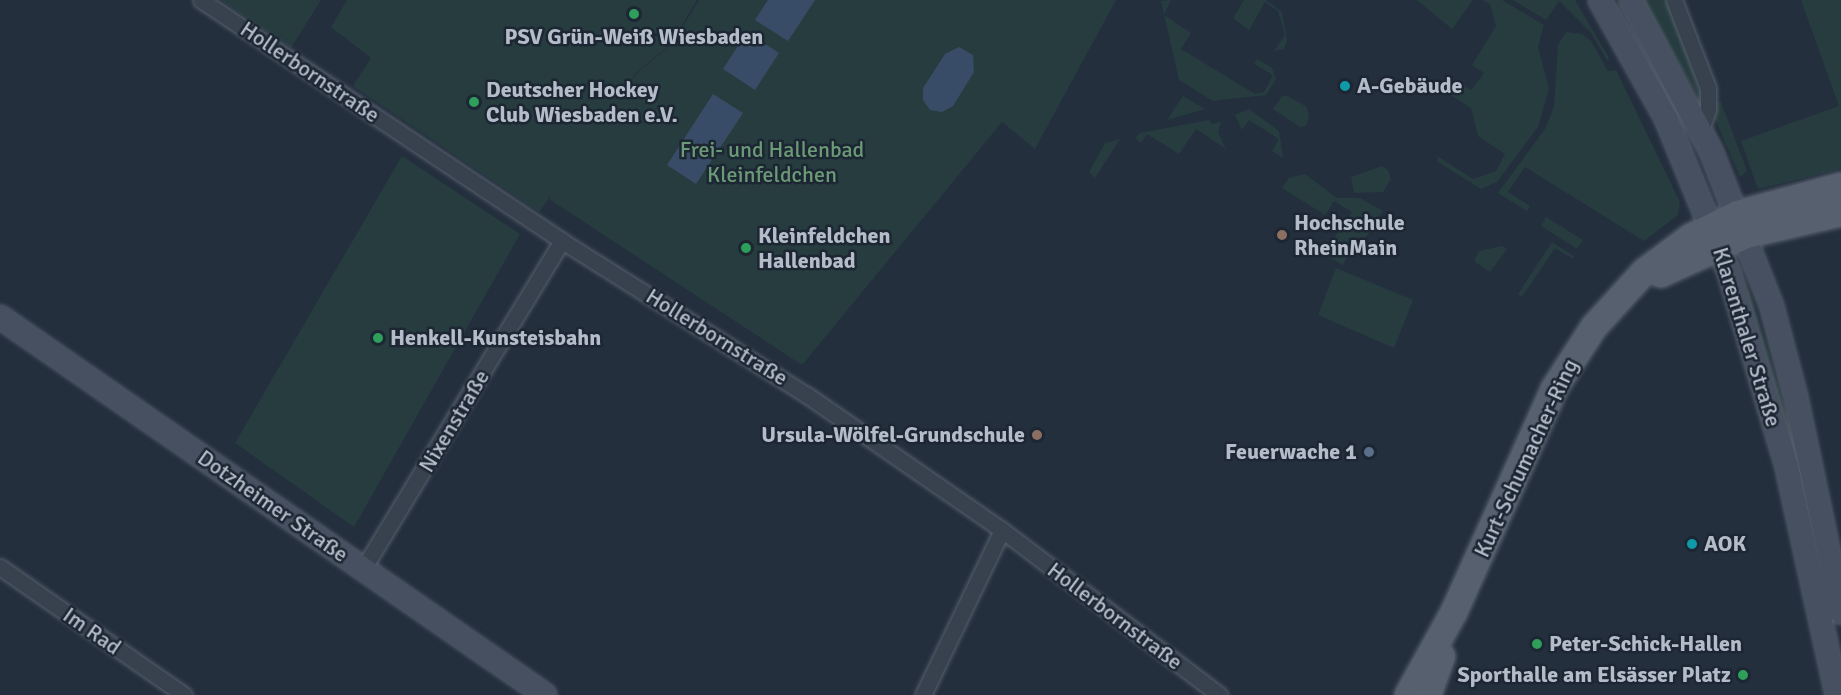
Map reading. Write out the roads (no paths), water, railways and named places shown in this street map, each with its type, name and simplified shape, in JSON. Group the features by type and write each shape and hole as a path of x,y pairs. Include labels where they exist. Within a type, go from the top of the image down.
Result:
{"main road":[{"name":"Klarenthaler Straße","path":"1600,0 1666,118 1715,235 1784,458 1837,695"},
{"name":"Klarenthaler Straße","path":"1632,0 1701,129 1742,225 1772,307 1796,398 1841,612"},
{"name":"Kurt-Schumacher-Ring","path":"1408,695 1454,612 1554,389 1580,347 1609,310 1658,260 1715,235 1841,186"},
{"name":"Kurt-Schumacher-Ring","path":"1742,225 1841,213"},
{"name":"Dotzheimer Straße","path":"0,317 545,695"},
{"name":"Kurt-Schumacher-Ring","path":"1428,695 1454,612"}],"street":[{"name":"Hollerbornstraße","path":"201,0 562,242 807,394 1002,530 1219,695"},
{"path":"1674,0 1708,88 1708,110 1701,129"},
{"name":"Nixenstraße","path":"363,569 562,242"},
{"path":"923,695 1002,530"},
{"name":"Im Rad","path":"0,567 183,695"}],"water":[{"path":"768,0 815,0 788,41 755,20"},
{"path":"747,32 779,53 755,90 723,69"},
{"path":"959,47 973,55 974,72 953,106 942,112 930,110 923,100 923,88 945,54"},
{"path":"713,94 743,113 696,184 667,165"}],"place":[{"name":"PSV Grün-Weiß Wiesbaden","path":"634,14"},
{"name":"A-Gebäude","path":"1345,86"},
{"name":"Deutscher Hockey Club Wiesbaden e.V.","path":"474,102"},
{"name":"Hochschule RheinMain","path":"1282,235"},
{"name":"Kleinfeldchen Hallenbad","path":"746,248"},
{"name":"Henkell-Kunsteisbahn","path":"378,338"},
{"name":"Ursula-Wölfel-Grundschule","path":"1037,435"},
{"name":"Feuerwache 1","path":"1369,452"},
{"name":"AOK","path":"1692,544"},
{"name":"Peter-Schick-Hallen","path":"1537,644"},
{"name":"Sporthalle am Elsässer Platz","path":"1743,675"}],"park label":[{"name":"Frei- und Hallenbad Kleinfeldchen","path":"772,162"}]}
